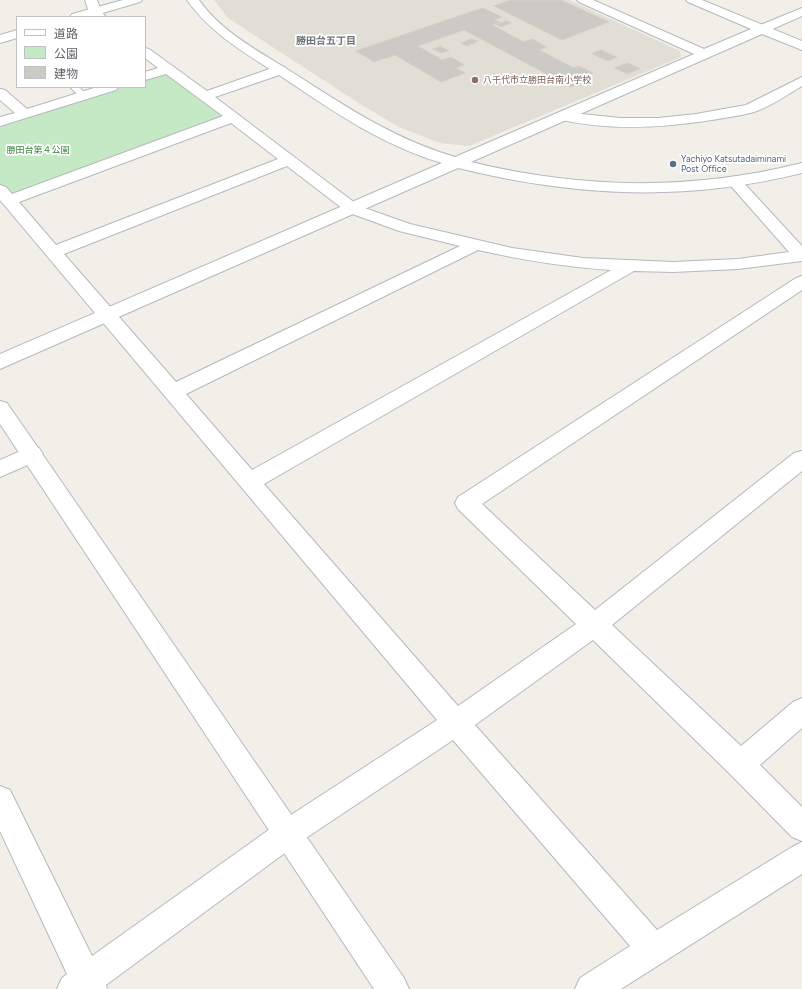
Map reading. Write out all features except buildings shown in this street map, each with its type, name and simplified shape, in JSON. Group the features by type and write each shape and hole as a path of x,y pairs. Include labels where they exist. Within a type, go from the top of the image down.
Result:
{"street":[{"path":"79,16 136,0"},
{"path":"193,0 210,21 357,121 380,133 426,153 456,162 519,176 596,187 673,188 736,183 774,176 802,168"},
{"path":"584,0 704,54"},
{"path":"692,0 802,46"},
{"path":"0,362 802,12"},
{"path":"0,39 16,34"},
{"path":"146,53 353,209 405,228 512,254 631,266 673,267 738,264 802,255"},
{"path":"146,76 167,69"},
{"path":"205,96 280,70"},
{"path":"563,116 593,122 627,123 668,121 707,116 750,108 802,81"},
{"path":"0,122 25,114 79,91 103,88"},
{"path":"0,93 25,114"},
{"path":"232,118 4,195 456,723 653,949"},
{"path":"53,252 288,160"},
{"path":"736,183 802,255"},
{"path":"173,392 475,245"},
{"path":"249,482 631,266"},
{"path":"802,282 466,503 740,764 802,827"},
{"path":"0,408 393,989"},
{"path":"0,469 32,454"},
{"path":"0,800 83,986 287,834 456,723 594,625 802,459"},
{"path":"740,764 802,711"},
{"path":"591,989 802,857"}],"shaded area":[{"name":"八千代市立勝田台南小学校","path":"214,0 569,0 680,51 681,57 469,146 440,143 399,127 357,102 228,18"}],"green space":[{"name":"勝田台第４公園","path":"167,69 232,118 9,200 0,190 0,122 108,88 146,88 146,76"}],"place":[{"name":"八千代市立勝田台南小学校","path":"475,80"},
{"name":"Yachiyo Katsutadaiminami Post Office","path":"673,164"}],"district":[{"name":"勝田台五丁目","path":"326,41"}]}
